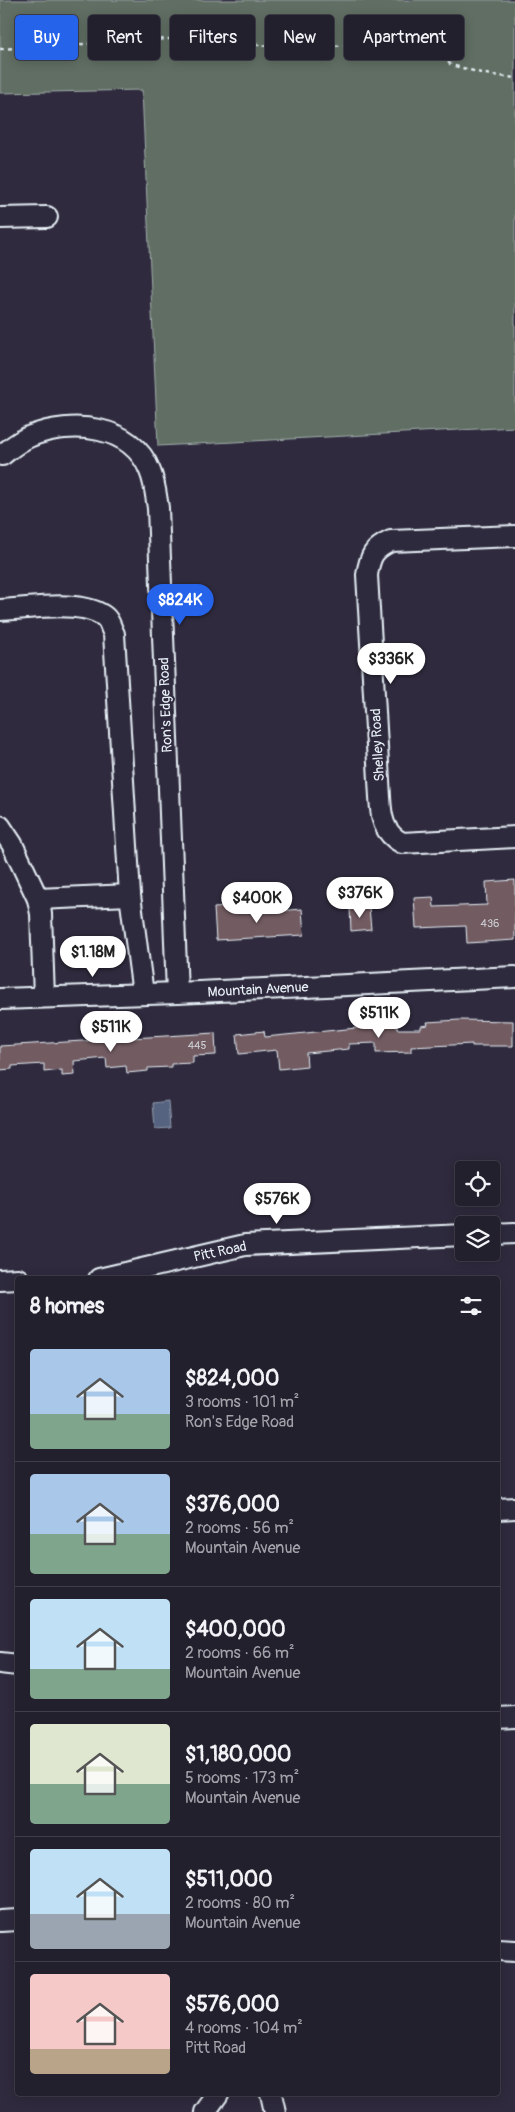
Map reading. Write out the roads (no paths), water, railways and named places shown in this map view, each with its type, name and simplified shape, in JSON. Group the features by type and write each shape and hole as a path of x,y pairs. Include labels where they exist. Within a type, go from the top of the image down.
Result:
{"street":[{"path":"0,218 47,216"},
{"name":"Ron's Edge Road","path":"2,455 21,441 42,433 71,428 93,429 109,432 125,440 139,452 150,469 158,508 177,993"},
{"name":"Shelley Road","path":"515,536 391,541 379,546 371,556 367,575 380,797 386,830 392,838 402,843 515,837"},
{"path":"0,610 74,606 95,610 107,618 114,634 130,895 142,994"},
{"path":"0,826 12,844 38,899 41,914 44,997"},
{"path":"38,899 130,895"},
{"name":"Mountain Avenue","path":"0,999 177,993 515,977"},
{"path":"500,1234 515,1233"},
{"name":"Pitt Road","path":"112,1276 245,1245 455,1235"},
{"path":"0,1280 15,1280"},
{"path":"500,1508 515,1508"},
{"path":"0,1663 15,1665"},
{"path":"500,1718 515,1717"},
{"path":"0,1921 15,1920"},
{"path":"500,1950 515,1951"},
{"path":"261,2112 265,2096"},
{"path":"271,2096 275,2112"}],"water":[{"path":"168,1101 170,1128 155,1129 153,1103"}]}
